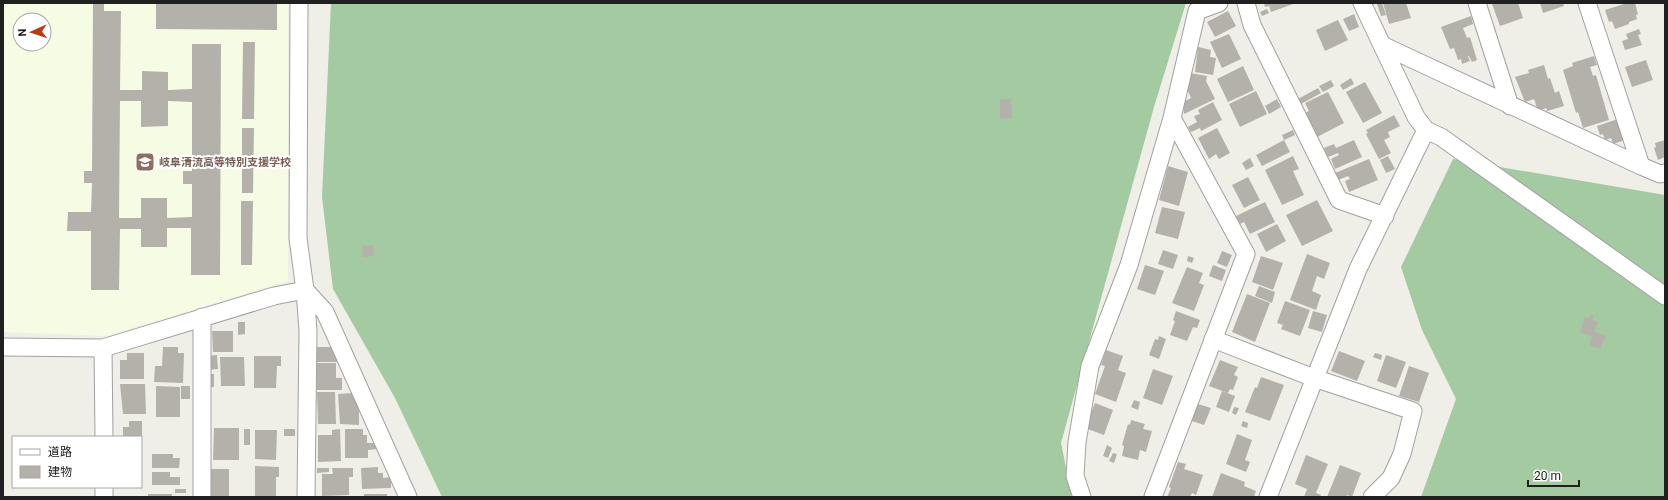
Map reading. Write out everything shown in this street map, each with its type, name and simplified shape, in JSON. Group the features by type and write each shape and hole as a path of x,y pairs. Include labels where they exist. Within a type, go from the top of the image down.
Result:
{"street":[{"path":"299,3 298,238 305,290 308,331 306,497"},
{"path":"1082,497 1075,476 1077,442 1090,366 1129,265 1172,118 1197,11 1219,3"},
{"path":"1246,3 1252,25 1338,200 1385,216"},
{"path":"1362,3 1416,117 1426,130 1441,137 1665,296"},
{"path":"1477,3 1510,106"},
{"path":"1587,3 1641,166"},
{"path":"1382,45 1641,166 1660,174 1665,173"},
{"path":"1153,497 1246,254 1172,118"},
{"path":"1268,497 1358,269 1426,130"},
{"path":"3,347 103,348 274,296 305,290"},
{"path":"305,290 325,312 408,497"},
{"path":"202,317 202,497"},
{"path":"1213,339 1314,378 1413,411 1402,454 1391,478 1372,497"},
{"path":"103,348 104,436"}],"shaded area":[{"name":"岐阜清流高等特別支援学校","path":"3,3 288,3 288,281 106,336 3,332"}],"green space":[{"path":"331,3 1186,3 1154,107 1061,443 1072,497 442,497 395,398 333,289 322,197"},
{"path":"1453,159 1665,195 1665,497 1421,497 1456,399 1422,330 1401,267"}],"building":[{"path":"93,3 104,3 104,11 121,11 120,90 142,90 142,71 168,72 168,90 192,89 192,44 221,44 220,275 191,275 191,228 167,228 167,247 141,247 141,229 120,229 119,290 91,290 91,231 67,231 68,212 91,212 92,183 84,183 84,171 92,171","holes":["120,101 141,101 141,127 168,126 168,101 192,102 192,171 183,171 183,184 192,184 192,217 167,218 167,198 141,198 141,218 119,218"]},
{"path":"156,3 277,3 277,30 156,29"},
{"path":"1264,3 1296,3 1271,12 1269,6 1265,7"},
{"path":"1382,3 1386,15 1381,16 1377,4"},
{"path":"1383,3 1406,3 1411,18 1389,24"},
{"path":"1518,3 1523,18 1500,26 1492,4"},
{"path":"1540,3 1563,3 1564,6 1543,13"},
{"path":"1627,3 1635,3 1638,14 1636,15 1637,19 1629,22 1629,24 1615,29 1612,21 1609,22 1605,10"},
{"path":"1267,9 1269,13 1262,16 1260,12"},
{"path":"1228,11 1236,26 1215,37 1207,22"},
{"path":"1354,14 1359,27 1349,31 1343,19"},
{"path":"1471,16 1473,24 1463,28 1467,38 1470,37 1477,60 1472,62 1468,56 1470,61 1462,64 1461,59 1458,60 1454,48 1450,49 1441,27"},
{"path":"1338,20 1348,40 1325,51 1316,30"},
{"path":"1639,29 1641,34 1638,35 1642,45 1625,50 1622,41 1628,39 1626,34"},
{"path":"1229,34 1241,59 1222,68 1210,42"},
{"path":"243,42 255,42 254,119 242,119"},
{"path":"1198,47 1211,50 1210,57 1216,58 1213,75 1195,72"},
{"path":"1594,56 1597,65 1590,67 1593,76 1596,75 1609,120 1583,128 1578,112 1576,113 1563,70 1573,66 1572,63"},
{"path":"1646,60 1653,80 1632,87 1625,67"},
{"path":"1544,65 1548,79 1550,78 1555,93 1559,91 1564,106 1547,111 1546,108 1538,111 1534,99 1525,102 1515,77 1529,73 1528,70"},
{"path":"1243,66 1254,90 1228,102 1217,79"},
{"path":"1190,73 1207,76 1206,81 1215,99 1184,114 1183,102 1191,98 1187,89"},
{"path":"1351,78 1354,84 1343,90 1340,85"},
{"path":"1331,80 1334,86 1323,92 1319,86"},
{"path":"1365,82 1382,113 1363,123 1346,92"},
{"path":"1318,88 1321,93 1301,104 1298,99"},
{"path":"1256,91 1267,114 1240,127 1229,104"},
{"path":"1328,92 1344,123 1317,137 1305,113 1309,111 1305,103"},
{"path":"1000,99 1011,99 1012,118 1000,119"},
{"path":"1277,99 1281,107 1269,114 1265,106"},
{"path":"1213,102 1222,120 1201,131 1200,128 1191,132 1188,127 1197,122 1194,116 1200,114 1198,110"},
{"path":"1394,115 1400,126 1388,132 1390,137 1384,140 1391,153 1379,159 1366,134 1368,133 1366,130"},
{"path":"1618,119 1625,140 1613,144 1611,138 1605,140 1603,134 1600,135 1597,126"},
{"path":"242,128 254,128 253,193 242,193"},
{"path":"1217,128 1230,153 1219,159 1216,154 1209,159 1198,138"},
{"path":"1293,130 1295,135 1284,140 1282,135"},
{"path":"1284,140 1290,152 1262,166 1256,155"},
{"path":"1354,140 1362,157 1335,169 1331,159 1339,155 1338,153 1328,157 1324,148 1334,144 1336,148"},
{"path":"1665,140 1665,157 1658,160 1654,148 1656,147 1655,143"},
{"path":"1293,156 1299,169 1293,171 1304,195 1282,205 1265,170"},
{"path":"1388,156 1395,169 1386,173 1380,160"},
{"path":"1250,158 1254,166 1246,170 1242,163"},
{"path":"1369,159 1378,180 1349,192 1345,181 1350,179 1348,176 1338,180 1335,173"},
{"path":"1168,166 1188,172 1179,206 1159,200"},
{"path":"1248,177 1260,200 1244,208 1232,185"},
{"path":"1317,200 1333,231 1302,246 1286,215"},
{"path":"241,201 253,201 252,265 241,265"},
{"path":"1265,202 1275,222 1250,234 1244,222 1240,224 1236,216"},
{"path":"1162,207 1185,212 1178,239 1155,233"},
{"path":"1277,224 1286,241 1266,252 1257,234"},
{"path":"373,245 374,256 363,257 362,246"},
{"path":"1163,250 1178,255 1173,269 1158,264"},
{"path":"1222,251 1232,255 1227,267 1217,263"},
{"path":"1307,254 1330,263 1324,279 1317,276 1312,291 1321,295 1316,310 1290,300"},
{"path":"1188,256 1194,258 1192,263 1187,261"},
{"path":"1261,256 1283,263 1273,290 1252,282"},
{"path":"1145,265 1164,271 1155,295 1137,289"},
{"path":"1213,265 1226,270 1222,281 1209,276"},
{"path":"1187,267 1203,273 1199,283 1204,285 1194,311 1172,303"},
{"path":"1259,286 1275,292 1272,303 1255,296"},
{"path":"1247,294 1270,303 1255,342 1232,332"},
{"path":"1285,301 1310,310 1300,336 1281,329 1283,325 1277,323"},
{"path":"1176,311 1200,320 1197,328 1193,327 1187,341 1170,335 1175,321 1173,320"},
{"path":"1313,311 1327,315 1322,332 1308,328"},
{"path":"1591,315 1594,316 1592,320 1598,322 1594,331 1606,336 1600,349 1589,345 1592,337 1580,332 1585,317 1589,318"},
{"path":"238,322 245,322 245,334 238,335"},
{"path":"212,331 233,331 233,352 213,352"},
{"path":"1159,336 1166,339 1159,359 1149,355 1155,339 1158,340"},
{"path":"163,347 178,347 178,353 184,353 183,383 154,382 155,366 162,366"},
{"path":"316,347 332,347 339,362 316,362"},
{"path":"1106,350 1123,356 1118,370 1126,373 1116,402 1095,394 1105,366 1101,365"},
{"path":"1339,351 1365,361 1357,381 1331,371"},
{"path":"127,353 144,353 144,379 120,379 120,360 127,360"},
{"path":"1375,353 1382,355 1381,360 1373,357"},
{"path":"217,355 218,369 207,370 207,356"},
{"path":"1386,355 1406,362 1396,388 1377,381"},
{"path":"254,356 281,356 281,366 277,366 276,388 254,388"},
{"path":"220,357 244,357 245,386 221,386"},
{"path":"1220,360 1238,367 1234,375 1238,377 1233,390 1230,389 1228,393 1209,386"},
{"path":"316,363 336,363 336,378 342,378 342,390 317,390"},
{"path":"1409,366 1429,373 1419,402 1399,396"},
{"path":"1153,369 1173,376 1162,405 1143,398"},
{"path":"208,374 214,374 214,387 208,387"},
{"path":"1261,377 1284,385 1270,421 1245,412 1255,387 1257,388"},
{"path":"120,384 145,384 146,414 123,414"},
{"path":"156,386 180,387 180,417 156,417"},
{"path":"181,386 190,386 190,399 181,399"},
{"path":"1222,391 1235,396 1229,412 1216,407"},
{"path":"317,392 335,392 336,424 318,424"},
{"path":"353,393 359,409 359,425 340,424 338,394"},
{"path":"1134,400 1140,402 1138,410 1131,407"},
{"path":"1095,403 1113,410 1104,435 1085,428"},
{"path":"1198,404 1211,408 1204,425 1192,421"},
{"path":"1234,407 1239,408 1236,415 1232,413"},
{"path":"1131,420 1145,424 1143,429 1152,431 1146,452 1140,450 1138,460 1122,456 1124,446 1122,445 1128,424 1130,425"},
{"path":"129,421 142,421 142,436 123,436 123,427 129,427"},
{"path":"1243,421 1248,423 1247,428 1241,426"},
{"path":"214,428 239,428 239,460 213,460"},
{"path":"244,429 250,429 250,445 244,445"},
{"path":"284,429 295,429 295,436 284,436"},
{"path":"340,429 341,461 318,462 318,435 332,435 332,430"},
{"path":"345,429 363,429 363,435 367,435 367,443 376,443 378,449 368,450 368,458 345,458"},
{"path":"255,430 277,430 276,460 255,459"},
{"path":"1237,434 1252,440 1245,460 1250,462 1246,472 1226,464"},
{"path":"1107,445 1112,448 1108,458 1103,456"},
{"path":"1113,453 1117,454 1114,463 1109,461"},
{"path":"152,454 173,454 173,458 180,458 179,468 152,468"},
{"path":"1306,455 1328,464 1316,493 1321,495 1320,497 1304,497 1307,489 1295,484"},
{"path":"1178,462 1186,464 1184,469 1203,475 1196,495 1192,493 1190,497 1167,497"},
{"path":"1340,465 1361,473 1352,497 1347,495 1346,497 1327,497"},
{"path":"255,466 279,467 279,477 276,477 276,496 255,496"},
{"path":"378,467 378,473 383,473 383,478 391,477 391,488 362,489 361,468"},
{"path":"317,468 329,468 329,472 317,473"},
{"path":"332,468 353,468 353,477 349,477 349,495 322,496 322,474 333,474"},
{"path":"209,469 229,469 229,497 209,497"},
{"path":"152,472 170,472 170,477 180,477 180,485 152,485"},
{"path":"1221,473 1245,482 1244,486 1256,491 1254,497 1212,497"},
{"path":"175,489 186,489 186,493 175,493"},
{"path":"148,494 172,494 172,497 148,497"},
{"path":"364,494 387,494 387,497 364,497"}],"place":[{"name":"岐阜清流高等特別支援学校","path":"145,162"}]}
